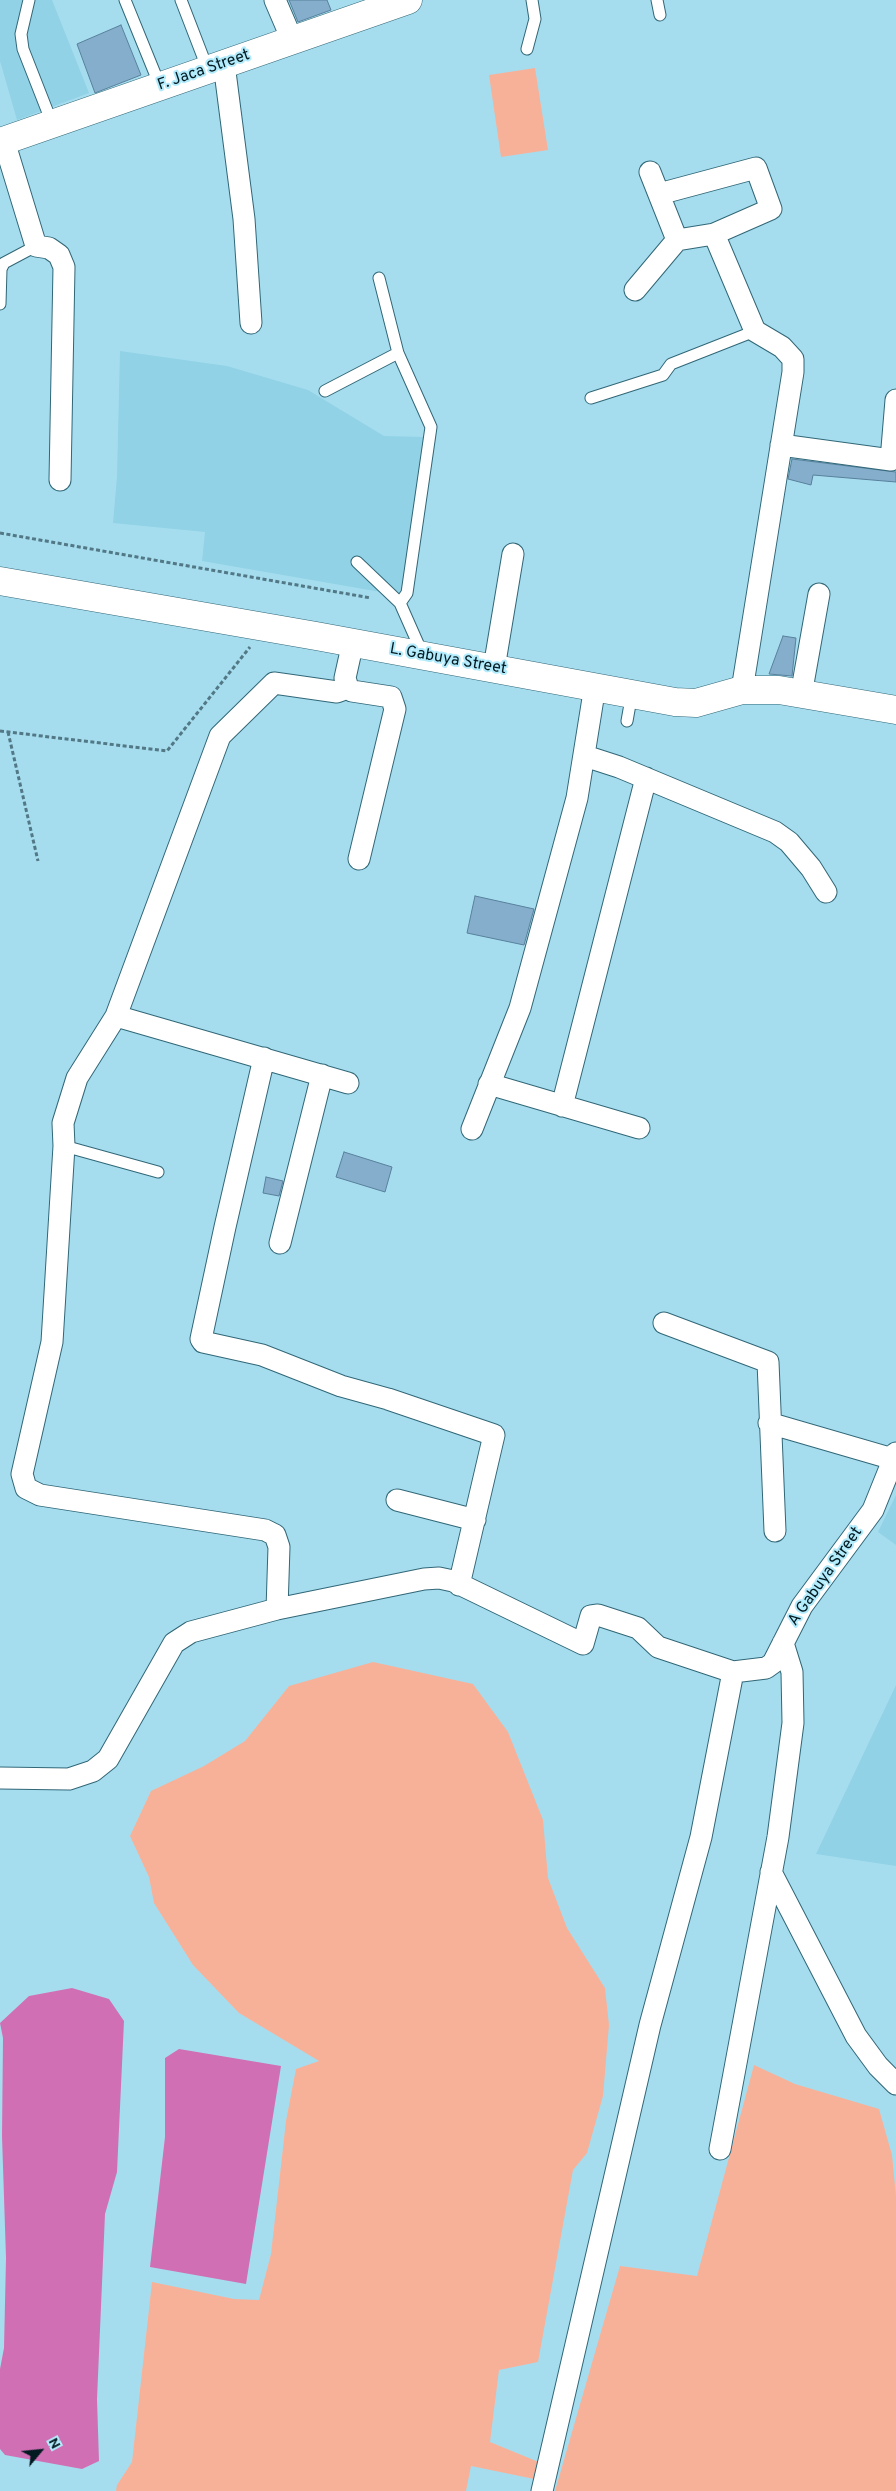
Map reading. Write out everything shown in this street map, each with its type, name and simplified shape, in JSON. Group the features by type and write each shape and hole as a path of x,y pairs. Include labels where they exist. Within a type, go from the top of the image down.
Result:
{"street":[{"path":"275,0 293,42"},
{"name":"F. Jaca Street","path":"2,141 293,42 408,0"},
{"path":"216,67 244,219 251,323"},
{"path":"2,141 36,246 50,248 59,254 64,267 60,480"},
{"path":"634,290 677,240 714,234 771,209 756,168 659,194"},
{"path":"650,172 677,240"},
{"path":"714,234 755,332 782,347 793,359 793,372 742,690"},
{"path":"781,445 891,460 896,400"},
{"path":"494,668 513,554"},
{"name":"L. Gabuya Street","path":"0,581 353,642 675,702 696,703 742,690 779,690 896,710"},
{"path":"801,694 818,594"},
{"path":"353,642 345,678 348,688 352,691 391,696 395,709 359,859"},
{"path":"277,1608 279,1547 275,1535 265,1530 40,1495 26,1488 22,1474 52,1342 64,1146 63,1123 77,1078 116,1016 220,736 274,683 337,692 348,688"},
{"path":"472,1129 488,1084 520,1008 577,798 595,686"},
{"path":"585,756 646,778 775,832 789,842 811,868 826,892"},
{"path":"562,1106 646,778"},
{"path":"116,1016 348,1083"},
{"path":"264,1058 225,1227 202,1342 262,1355 340,1386 388,1399 494,1436 459,1585"},
{"path":"280,1243 322,1075"},
{"path":"488,1084 639,1128"},
{"path":"664,1323 768,1362 769,1423 775,1530"},
{"path":"769,1423 895,1456"},
{"name":"A Gabuya Street","path":"732,1672 766,1668 773,1663 802,1606 873,1510 895,1456"},
{"path":"397,1500 475,1520"},
{"path":"0,1778 69,1779 93,1771 108,1759 174,1643 198,1629 277,1608 424,1579 439,1578 459,1585 583,1644 591,1616 598,1615 638,1628 658,1647 732,1672 701,1836 650,2025 542,2491"},
{"path":"720,2149 778,1837 793,1723 792,1672 783,1643"},
{"path":"772,1872 856,2036 878,2066 896,2084"}],"lane":[{"path":"29,0 22,34 23,49 52,123"},
{"path":"125,0 160,86"},
{"path":"181,0 216,67"},
{"path":"527,49 535,18 532,0"},
{"path":"657,0 660,15"},
{"path":"0,304 4,263 36,246"},
{"path":"379,278 398,353 431,427 407,593 400,603"},
{"path":"591,398 663,375 671,364 755,332"},
{"path":"325,391 398,353"},
{"path":"358,562 400,603 423,656"},
{"path":"627,721 632,694"},
{"path":"64,1146 158,1172"}],"path":[{"path":"0,533 400,603"},
{"path":"0,731 167,751 266,627"},
{"path":"8,732 38,861"}],"shaded area":[{"path":"0,0 52,0 89,93 17,120 0,61"},
{"path":"535,68 548,150 501,157 489,75"},
{"path":"120,351 227,366 308,390 384,436 424,437 402,594 202,561 205,532 113,523 117,477"},
{"path":"896,1495 896,1545 878,1532"},
{"path":"373,1662 473,1684 508,1732 543,1820 548,1878 567,1928 605,1988 609,2025 603,2096 587,2153 573,2170 538,2362 499,2370 490,2442 541,2463 539,2480 471,2466 466,2491 116,2491 117,2485 132,2462 152,2282 234,2299 259,2300 271,2254 286,2121 296,2069 319,2061 239,2013 193,1965 154,1903 149,1877 130,1836 151,1791 204,1766 245,1741 289,1686"},
{"path":"896,1685 896,1866 816,1854"},
{"path":"72,1988 109,1999 124,2021 117,2172 105,2214 97,2399 99,2461 82,2469 5,2455 0,2449 0,2369 4,2348 6,2258 2,2136 3,2038 0,2023 29,1996"},
{"path":"179,2049 281,2066 246,2284 150,2267 165,2137 165,2058"},
{"path":"754,2065 795,2084 879,2109 892,2155 896,2196 896,2491 555,2491 620,2266 697,2276"}],"building":[{"path":"289,0 327,0 331,10 298,22"},
{"path":"121,25 141,75 95,93 77,44"},
{"path":"792,459 896,472 896,482 813,475 811,485 788,479"},
{"path":"783,636 796,638 792,676 769,674"},
{"path":"475,896 534,909 524,945 467,933"},
{"path":"344,1152 392,1167 385,1192 336,1177"},
{"path":"266,1177 283,1181 279,1196 263,1193"}]}
